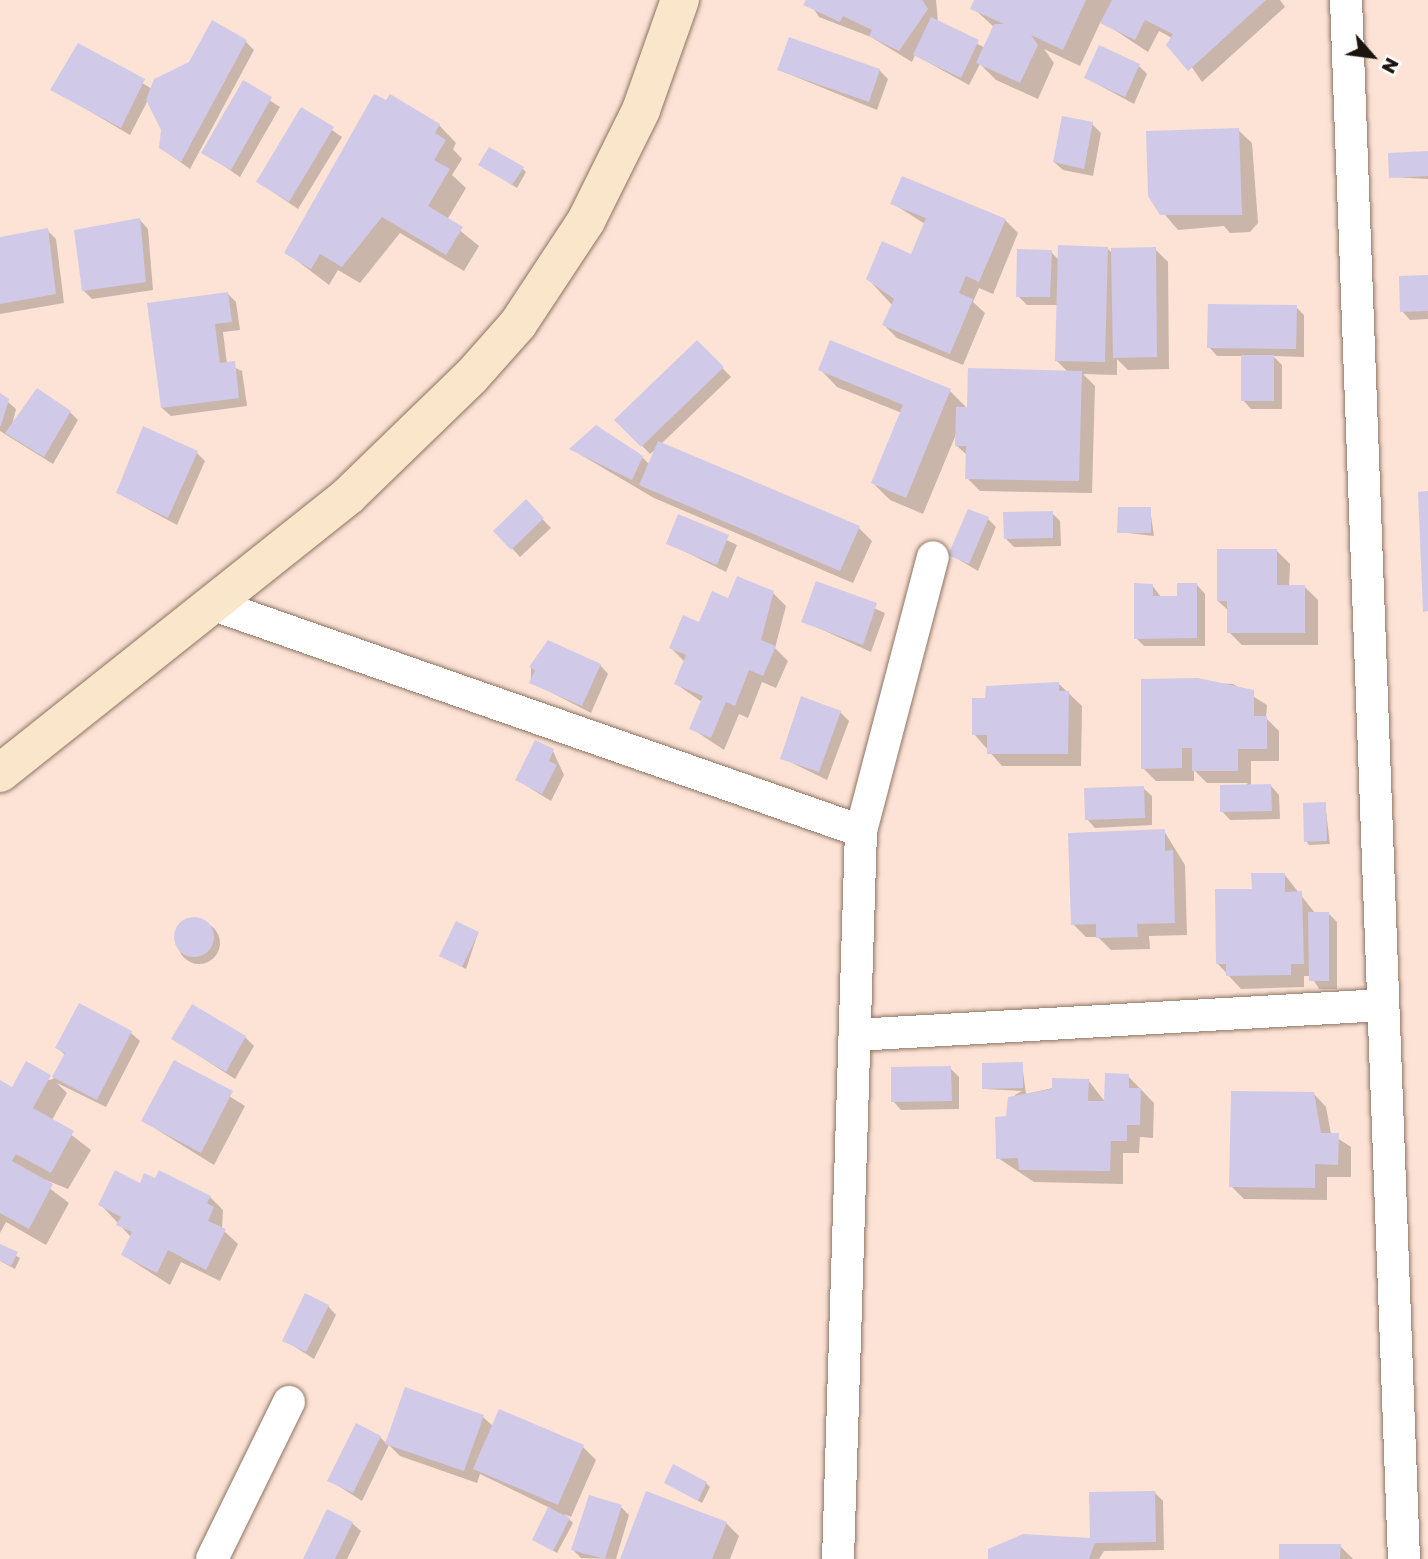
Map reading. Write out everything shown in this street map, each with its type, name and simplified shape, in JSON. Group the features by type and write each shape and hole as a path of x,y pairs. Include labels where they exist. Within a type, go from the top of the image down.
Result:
{"main road":[{"path":"0,773 217,606 410,440 518,324 607,181 680,0"}],"street":[{"path":"1346,0 1404,1559"},
{"path":"838,1559 861,831 933,557"},
{"path":"217,606 861,831"},
{"path":"855,1035 1383,1005"},
{"path":"212,1559 289,1402"}],"building":[{"path":"806,0 922,0 928,9 899,51 869,36 872,30 843,16 840,22 803,5"},
{"path":"974,0 1086,0 1063,50 1031,35 1038,45 1020,83 976,63 994,24 1004,24 970,9"},
{"path":"1112,0 1266,0 1188,71 1166,45 1173,34 1145,20 1135,40 1100,23"},
{"path":"931,17 979,40 961,78 913,55"},
{"path":"212,20 247,40 181,162 159,148 161,130 146,100 154,79 189,62"},
{"path":"789,37 880,69 869,102 777,70"},
{"path":"78,43 145,79 121,128 50,90"},
{"path":"1099,45 1140,64 1125,97 1084,78"},
{"path":"243,80 272,97 231,170 201,153"},
{"path":"374,94 386,100 390,94 440,124 435,133 446,140 434,160 450,169 428,206 463,227 446,255 382,217 342,267 320,254 311,269 284,253"},
{"path":"301,107 334,127 289,202 256,182"},
{"path":"1062,116 1093,122 1084,169 1053,162"},
{"path":"1239,128 1242,215 1160,215 1148,196 1146,131"},
{"path":"489,147 524,167 512,185 478,165"},
{"path":"1428,151 1428,176 1389,178 1388,153"},
{"path":"902,176 1006,219 979,282 966,276 959,293 973,299 950,354 882,325 894,299 866,279 882,241 911,254 926,218 890,204"},
{"path":"140,218 146,282 82,291 74,230"},
{"path":"48,228 56,294 0,304 0,237"},
{"path":"1058,245 1108,247 1105,362 1055,361"},
{"path":"1156,247 1157,357 1113,358 1111,248"},
{"path":"1017,249 1052,250 1050,297 1016,297"},
{"path":"1428,275 1428,311 1400,312 1399,276"},
{"path":"228,292 232,322 215,324 220,363 235,361 239,398 161,408 147,303"},
{"path":"1208,304 1297,305 1296,349 1207,348"},
{"path":"697,340 724,367 641,447 614,420"},
{"path":"830,340 951,389 906,498 871,483 903,405 818,370"},
{"path":"1241,355 1274,355 1274,401 1241,401"},
{"path":"968,368 1082,371 1079,481 965,479 966,446 955,446 956,407 967,407"},
{"path":"37,388 71,411 44,457 5,433"},
{"path":"0,393 9,399 1,426 0,426"},
{"path":"596,425 643,456 632,480 569,449"},
{"path":"143,426 198,451 168,518 116,493"},
{"path":"658,441 860,526 840,571 639,485"},
{"path":"1428,491 1428,611 1423,612 1418,492"},
{"path":"526,499 544,518 511,550 493,531"},
{"path":"1118,507 1151,507 1151,533 1117,533"},
{"path":"968,509 989,517 969,564 948,555"},
{"path":"1053,511 1053,538 1004,539 1003,512"},
{"path":"678,514 729,535 717,565 666,544"},
{"path":"1217,549 1277,549 1277,585 1305,585 1305,633 1227,633 1227,601 1217,601"},
{"path":"737,576 774,591 761,640 776,646 763,676 749,670 735,706 726,702 711,738 689,729 703,696 674,684 686,655 669,648 683,615 699,622 712,591 728,598"},
{"path":"816,581 877,603 863,645 801,622"},
{"path":"1134,583 1153,584 1153,596 1177,596 1177,583 1197,583 1197,638 1134,639"},
{"path":"548,640 601,664 582,706 529,683 535,670 529,667"},
{"path":"1198,678 1254,690 1254,716 1267,716 1267,749 1238,749 1238,771 1192,771 1192,748 1182,748 1182,768 1141,769 1141,679"},
{"path":"1059,682 1059,691 1069,691 1068,754 987,754 987,735 972,735 972,698 985,698 986,686"},
{"path":"801,696 841,711 819,772 780,759"},
{"path":"535,740 554,749 549,761 557,765 542,794 515,780"},
{"path":"1271,784 1272,811 1220,812 1220,785"},
{"path":"1144,786 1145,818 1085,820 1084,788"},
{"path":"1326,802 1327,841 1304,842 1303,803"},
{"path":"1165,829 1165,851 1173,850 1175,923 1137,924 1138,937 1096,938 1096,924 1071,925 1068,833"},
{"path":"1251,873 1285,873 1285,892 1302,891 1304,964 1291,964 1291,975 1226,976 1226,964 1216,964 1215,889 1252,889"},
{"path":"1308,912 1329,912 1329,981 1309,981"},
{"path":"194,917 202,918 208,923 213,929 213,945 208,951 202,956 194,957 186,956 180,951 175,945 174,937 175,929 180,923 186,918"},
{"path":"456,921 479,932 462,967 439,956"},
{"path":"79,1003 132,1031 97,1100 52,1077 65,1053 55,1048"},
{"path":"192,1004 246,1036 226,1072 171,1039"},
{"path":"174,1060 233,1091 201,1153 141,1121"},
{"path":"26,1061 51,1075 33,1108 74,1131 51,1173 16,1154 12,1161 53,1184 29,1229 0,1213 0,1080 12,1087"},
{"path":"1023,1062 1023,1088 982,1089 982,1063"},
{"path":"951,1066 952,1101 891,1102 891,1067"},
{"path":"1105,1073 1129,1074 1129,1088 1141,1088 1140,1125 1127,1125 1127,1141 1111,1141 1110,1171 1019,1170 1018,1158 996,1159 995,1117 1006,1116 1008,1097 1052,1089 1052,1078 1089,1079 1088,1101 1104,1101"},
{"path":"1231,1091 1314,1092 1321,1133 1339,1133 1338,1165 1315,1164 1315,1188 1229,1187"},
{"path":"115,1170 140,1183 144,1173 155,1178 159,1170 211,1196 207,1203 214,1207 208,1221 226,1229 206,1270 168,1250 157,1273 121,1255 132,1232 116,1225 121,1217 98,1205"},
{"path":"0,1244 18,1252 11,1266 0,1261"},
{"path":"305,1293 329,1305 306,1352 282,1341"},
{"path":"405,1387 484,1415 464,1471 385,1444"},
{"path":"499,1409 584,1445 558,1505 473,1469"},
{"path":"356,1423 381,1436 353,1493 327,1481"},
{"path":"673,1464 707,1482 698,1501 664,1483"},
{"path":"646,1491 727,1522 712,1559 620,1559"},
{"path":"1155,1491 1156,1542 1095,1543 1089,1559 988,1559 988,1549 1023,1534 1090,1538 1089,1492"},
{"path":"589,1495 622,1505 605,1559 571,1550"},
{"path":"548,1507 570,1518 553,1551 532,1540"},
{"path":"327,1509 353,1522 335,1559 303,1559"},
{"path":"1279,1544 1341,1544 1340,1559 1279,1559"}]}
